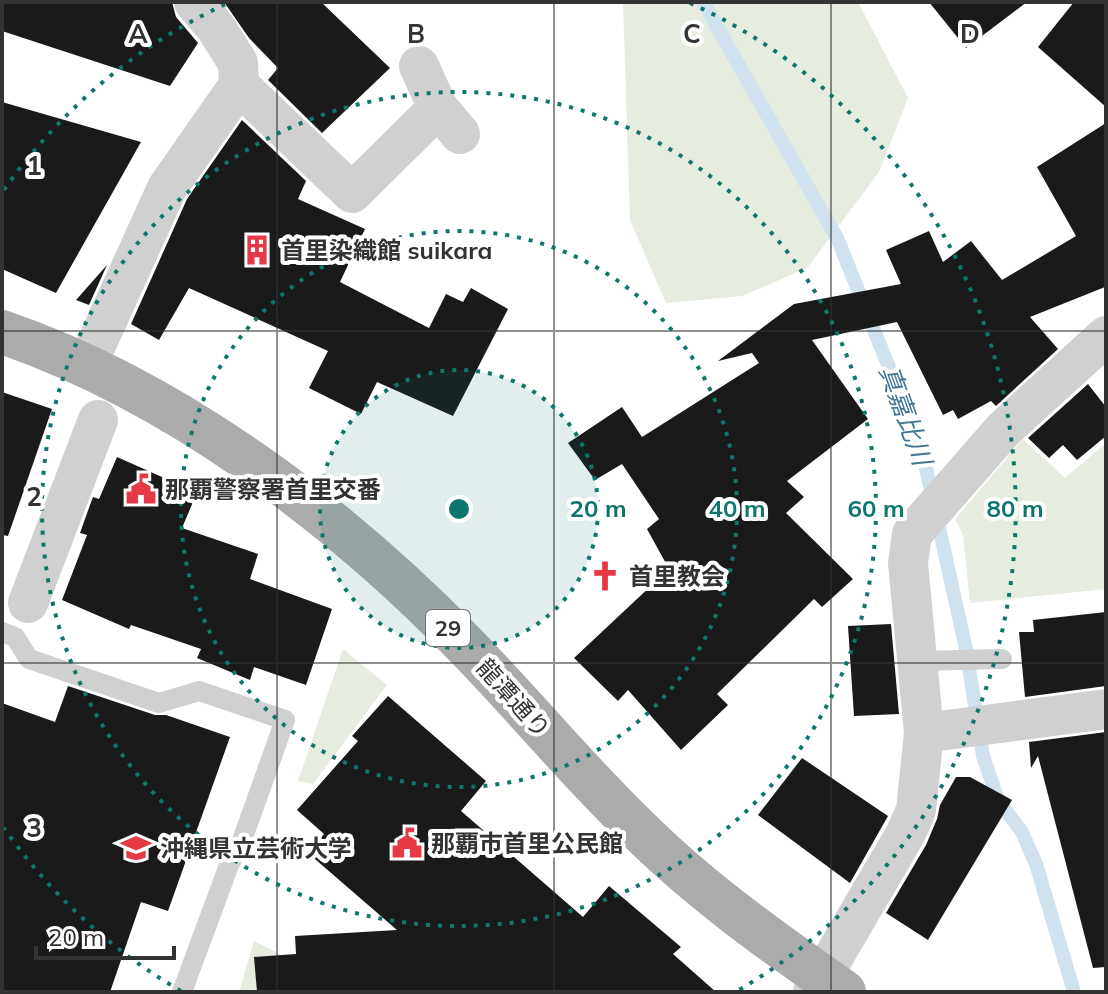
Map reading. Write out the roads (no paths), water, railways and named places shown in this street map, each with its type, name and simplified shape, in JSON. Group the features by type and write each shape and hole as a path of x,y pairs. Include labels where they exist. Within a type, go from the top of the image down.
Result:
{"main road":[{"name":"龍潭通り","path":"2,332 86,367 180,418 314,508 411,592 466,646 636,828 826,987"}],"street":[{"path":"86,367 167,188 239,85 238,63 199,5"},
{"path":"239,85 352,193 449,121 419,66"},
{"path":"826,987 916,810 924,733 908,563 909,546 918,524 1004,429 1106,336"},
{"path":"15,624 98,420"},
{"path":"924,733 1106,709"}],"lane":[{"path":"15,624 29,659 159,703 199,691 285,720 241,843 229,865 182,992"},
{"path":"917,661 1002,659"}],"waterway":[{"name":"真嘉比川","path":"703,2 838,240 922,450 966,649 983,756 998,800 1022,832 1036,864 1074,992"}],"place":[{"name":"首里染織館 suikara","path":"257,250"},
{"name":"那覇警察署首里交番","path":"141,489"},
{"name":"首里教会","path":"605,576"},
{"name":"那覇市首里公民館","path":"407,843"},
{"name":"沖縄県立芸術大学","path":"136,848"}]}
